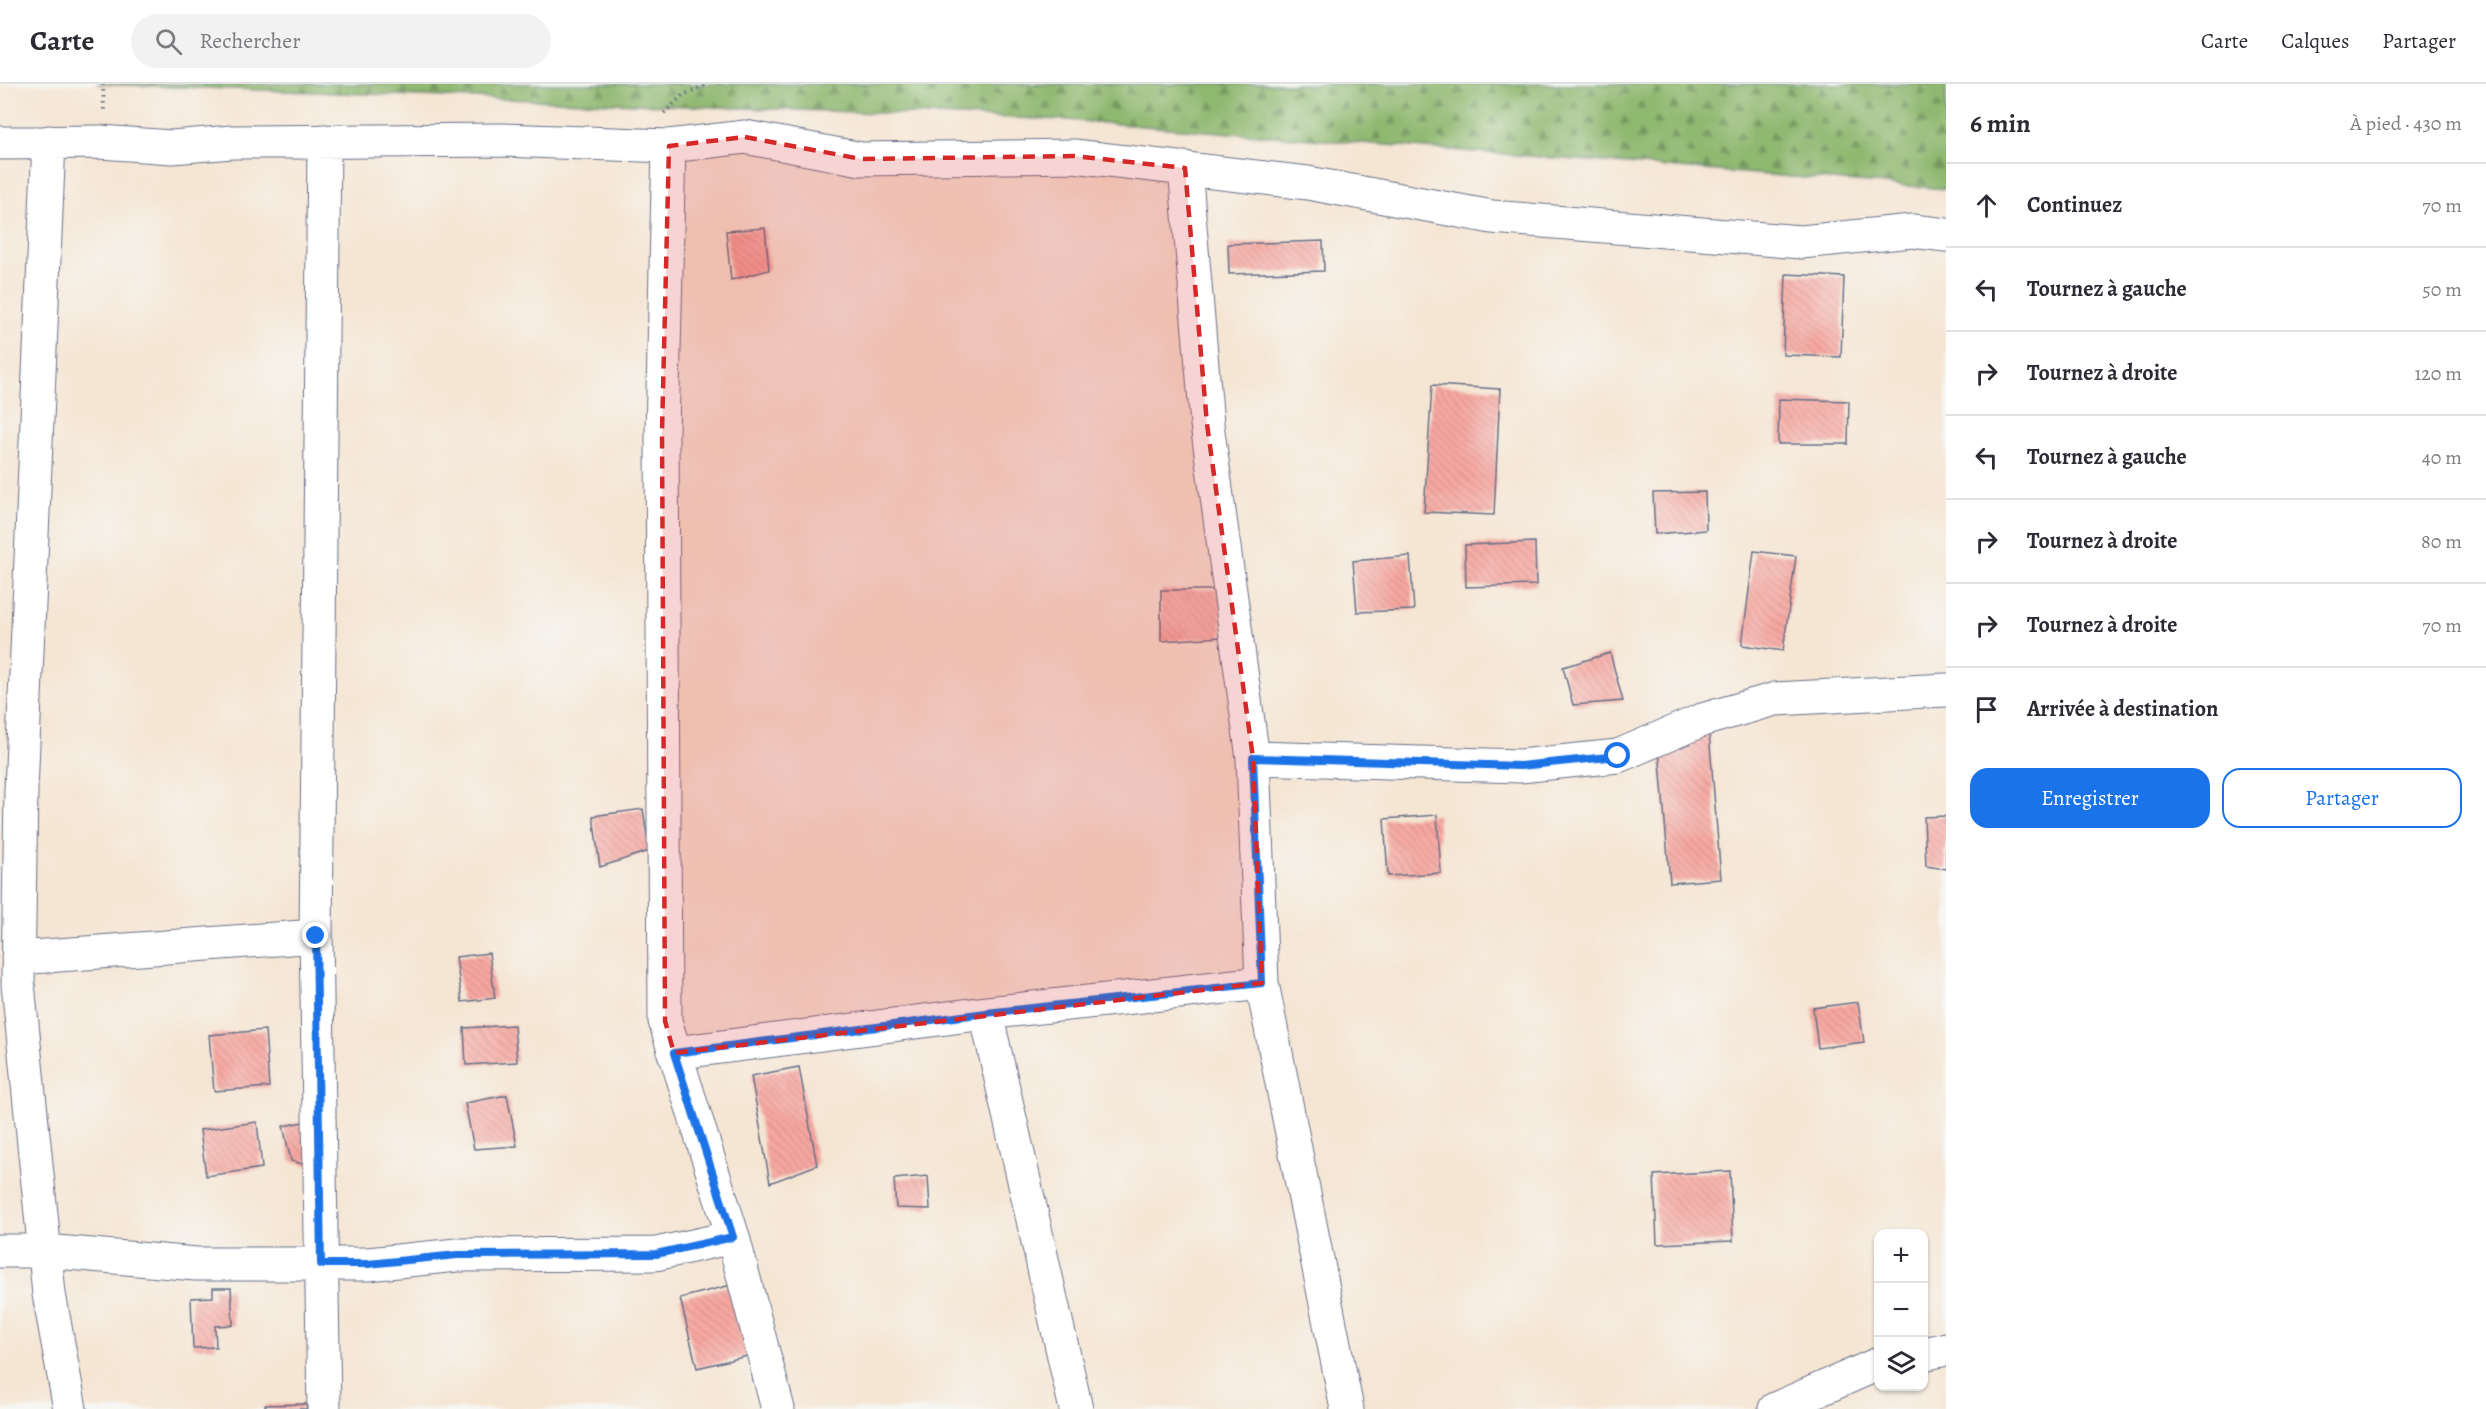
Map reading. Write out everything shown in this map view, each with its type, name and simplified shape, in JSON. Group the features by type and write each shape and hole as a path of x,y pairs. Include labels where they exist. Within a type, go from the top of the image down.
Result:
{"street":[{"path":"0,142 172,147 232,142 502,140 669,146 746,137 861,159 1074,156 1308,183 1492,217 1801,242 1912,231 1946,235"},
{"path":"324,141 316,936 324,1409"},
{"path":"49,142 10,791 18,984 49,1294 70,1409"},
{"path":"669,146 662,432 664,1022 733,1237 778,1409"},
{"path":"1185,168 1207,424 1253,758 1262,983 1347,1409"},
{"path":"1253,758 1531,765 1618,756 1702,720 1775,699 1946,690"},
{"path":"18,958 316,936"},
{"path":"674,1053 986,1013 1262,983"},
{"path":"986,1013 1076,1409"},
{"path":"0,1251 45,1251 196,1264 368,1264 457,1255 656,1254 733,1237"},
{"path":"1928,1353 1946,1349"},
{"path":"1775,1409 1874,1366"}],"highlighted area":[{"path":"745,137 861,159 1074,156 1185,168 1207,424 1253,758 1262,983 674,1053 665,1021 662,432 669,146"}],"green space":[{"path":"97,84 1946,84 1946,189 1067,120"}],"building":[{"path":"765,228 769,270 731,280 726,231"},
{"path":"1323,241 1324,271 1229,274 1228,244"},
{"path":"1786,274 1844,277 1841,357 1783,355"},
{"path":"1432,385 1500,389 1494,515 1424,512"},
{"path":"1779,399 1849,401 1848,444 1778,444"},
{"path":"1705,492 1706,530 1655,534 1653,493"},
{"path":"1535,542 1536,585 1466,587 1465,545"},
{"path":"1754,551 1796,556 1783,651 1742,645"},
{"path":"1410,556 1414,610 1357,612 1353,561"},
{"path":"1161,590 1221,590 1222,637 1161,641"},
{"path":"1610,653 1623,701 1573,705 1563,667"},
{"path":"1709,733 1721,879 1670,883 1658,737"},
{"path":"643,809 649,851 600,867 593,816"},
{"path":"1437,815 1441,873 1388,876 1384,819"},
{"path":"1946,816 1946,869 1926,866 1924,817"},
{"path":"489,953 495,998 462,1002 456,957"},
{"path":"1858,1002 1864,1042 1818,1048 1813,1008"},
{"path":"514,1025 517,1062 466,1065 464,1028"},
{"path":"265,1030 269,1087 214,1091 209,1035"},
{"path":"799,1067 817,1165 770,1183 751,1076"},
{"path":"507,1095 517,1146 474,1149 465,1103"},
{"path":"313,1120 323,1169 291,1161 283,1126"},
{"path":"257,1122 262,1168 206,1176 200,1130"},
{"path":"1730,1171 1733,1241 1657,1244 1654,1175"},
{"path":"928,1176 930,1209 896,1208 894,1179"},
{"path":"743,1282 760,1353 697,1368 680,1298"},
{"path":"213,1288 231,1288 233,1325 215,1326 216,1347 193,1348 191,1298 213,1297"},
{"path":"306,1404 307,1409 265,1409 265,1405"}],"route":[{"path":"316,936 321,1264 368,1264 457,1255 656,1254 733,1237 674,1053 986,1013 1262,983 1253,758 1520,766 1618,756"}]}
